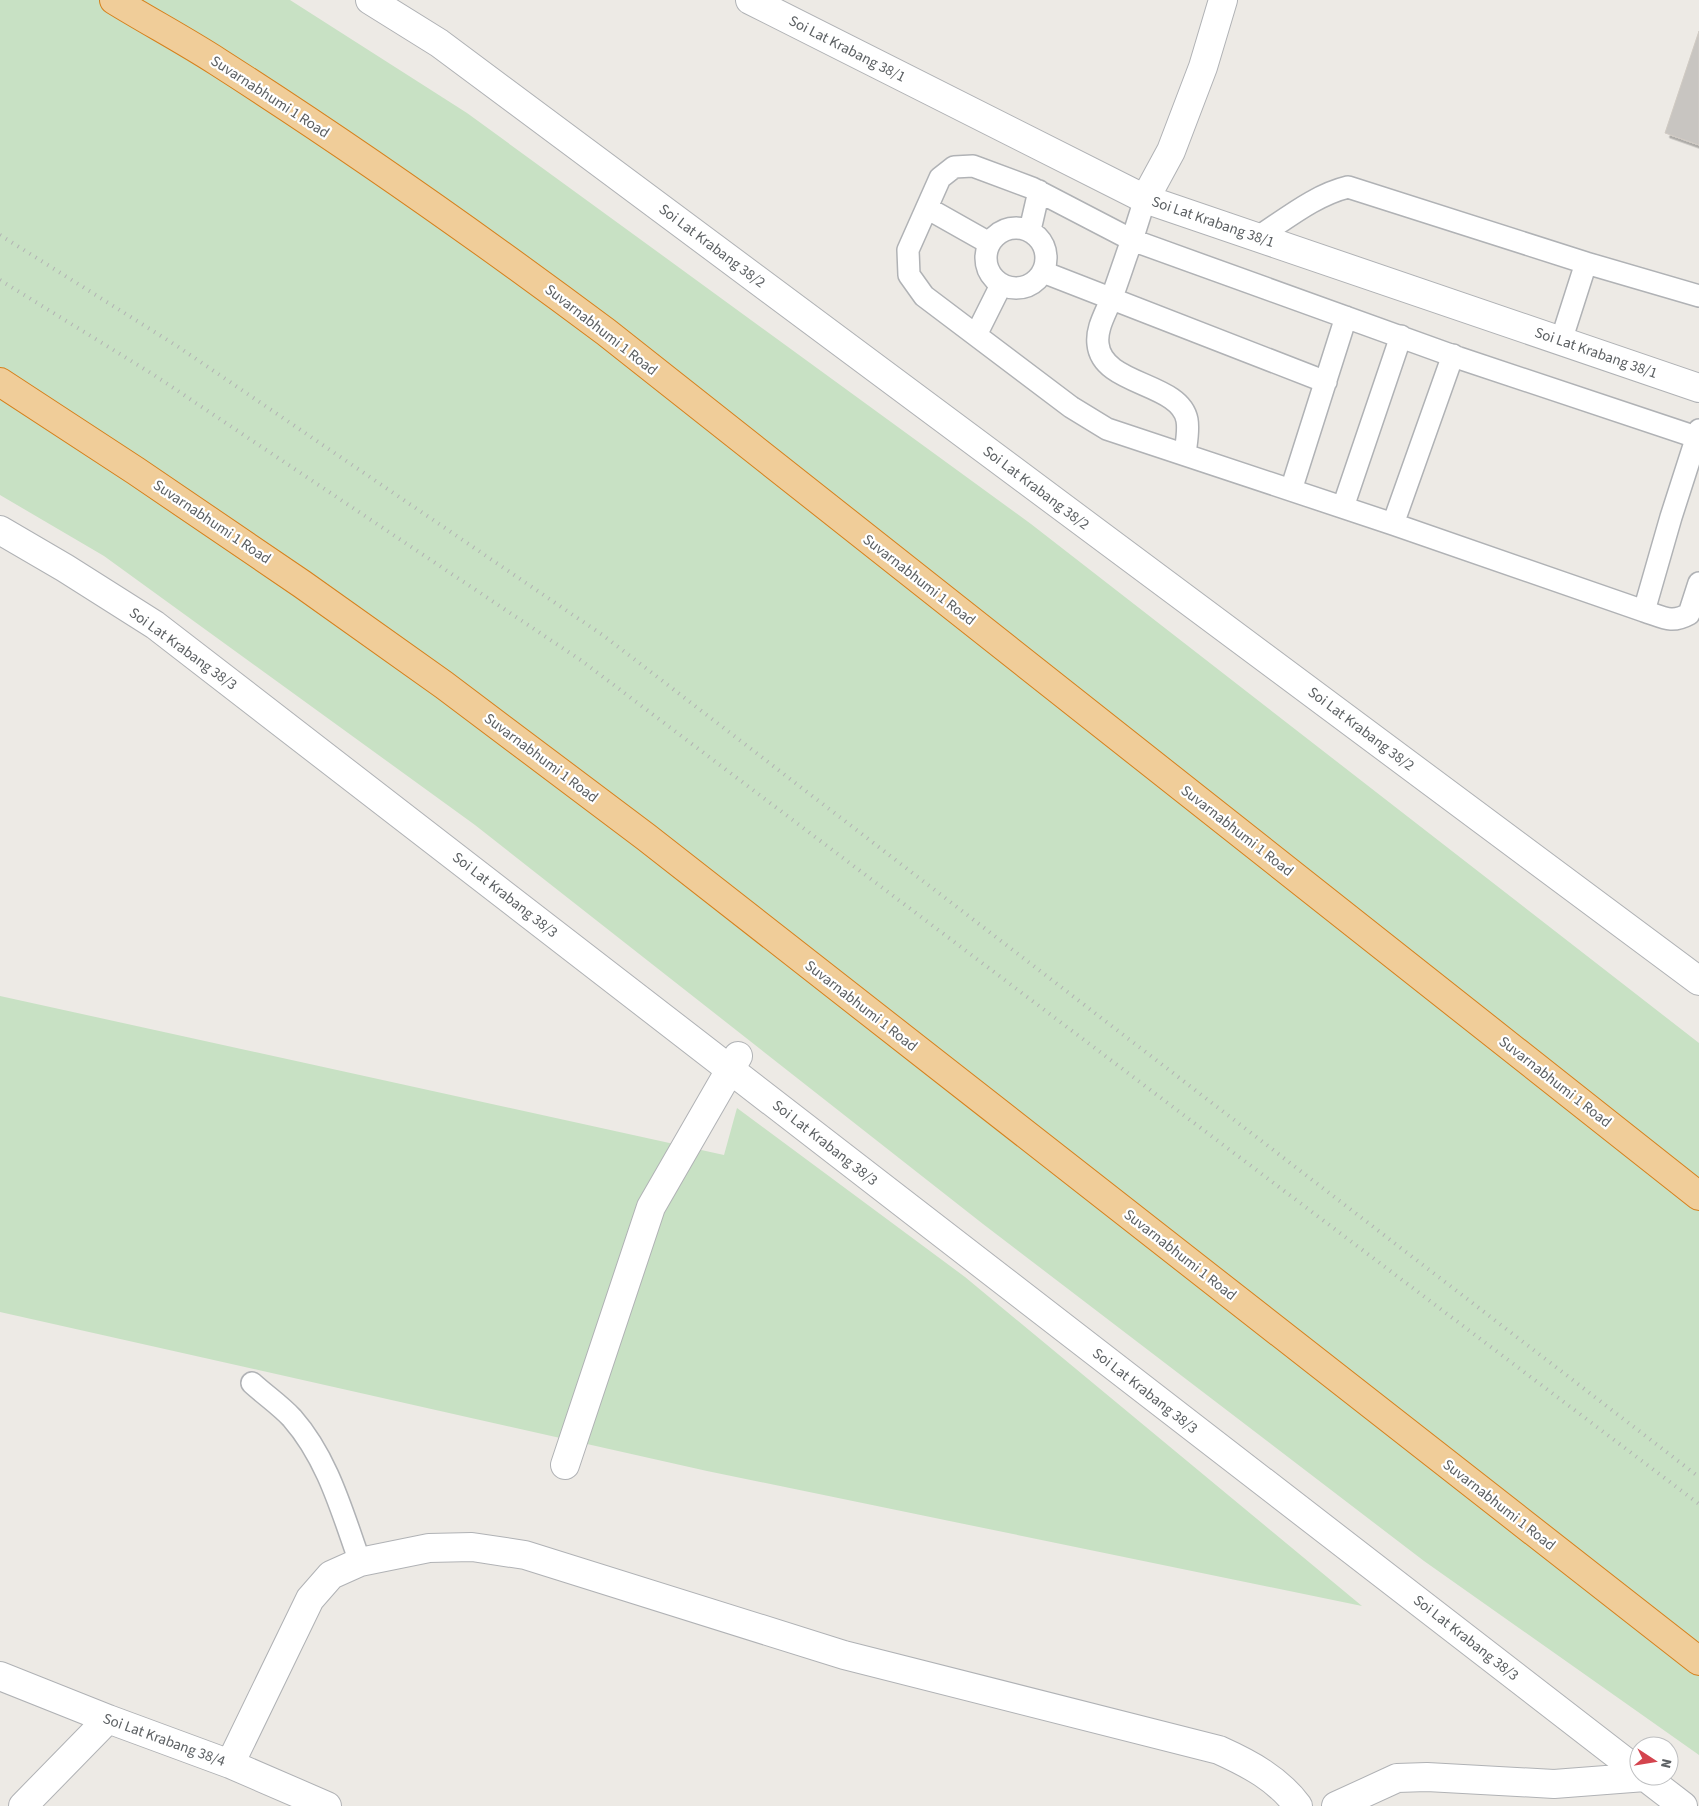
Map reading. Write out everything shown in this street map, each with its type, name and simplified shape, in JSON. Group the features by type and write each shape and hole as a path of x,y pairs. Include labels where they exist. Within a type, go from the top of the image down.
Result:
{"highway":[{"name":"Suvarnabhumi 1 Road","path":"114,0 217,62 347,148 493,248 606,332 1699,1196"},
{"name":"Suvarnabhumi 1 Road","path":"0,382 136,471 302,584 444,685 646,837 1699,1661"}],"street":[{"name":"Soi Lat Krabang 38/2","path":"370,0 439,42 1699,981"},
{"name":"Soi Lat Krabang 38/1","path":"750,0 1145,199 1699,388"},
{"path":"1145,199 1172,151 1203,66 1223,0"},
{"name":"Soi Lat Krabang 38/3","path":"0,530 65,568 155,625 734,1063 1629,1764"},
{"path":"565,1466 651,1207 734,1063"},
{"path":"230,1764 310,1599 331,1575 360,1562 429,1548 472,1547 524,1555 844,1655 1219,1750 1248,1763 1271,1778 1291,1796 1298,1806"},
{"name":"Soi Lat Krabang 38/4","path":"0,1676 108,1719 230,1764 327,1806"},
{"path":"23,1806 108,1719"},
{"path":"1336,1806 1397,1778 1427,1777 1554,1784 1629,1776"},
{"name":"Soi Lat Krabang 38/3","path":"1657,1786 1683,1806"}],"lane":[{"path":"1644,611 1671,517 1698,435 1453,355 1132,240 1039,192 973,166 954,167 940,178 908,250 909,275 924,296 1071,406 1107,429 1394,524 1644,611 1668,619 1679,619 1689,614 1699,583"},
{"path":"1258,237 1314,201 1334,190 1348,187 1586,263 1699,296"},
{"path":"1030,230 1039,192"},
{"path":"1145,199 1112,298 1099,329 1098,345 1103,359 1120,374 1170,397 1181,407 1187,420 1185,454"},
{"path":"927,208 988,243"},
{"path":"1015,227 1030,230 1042,241 1046,257 1043,272 1033,284 1017,289 1001,285 990,274 985,260 988,243 999,232 1015,227"},
{"path":"1561,341 1586,263"},
{"path":"1043,272 1326,382"},
{"path":"976,335 1001,285"},
{"path":"1291,490 1346,317"},
{"path":"1343,507 1401,336"},
{"path":"1394,524 1453,355"},
{"path":"252,1383 291,1418 310,1441 329,1475 360,1562"}],"green space":[{"path":"0,0 290,0 467,113 1031,524 1699,1043 1699,1755 1679,1741 1679,1736 1672,1736 1424,1561 983,1224 475,825 104,556 0,495"},
{"path":"0,996 724,1155 737,1108 965,1277 1362,1606 707,1471 0,1312"}],"building":[{"path":"1699,31 1699,145 1665,133"}],"railway":[{"path":"0,235 177,346 604,636 1699,1477"},
{"path":"0,280 154,375 582,661 1699,1504"}]}
